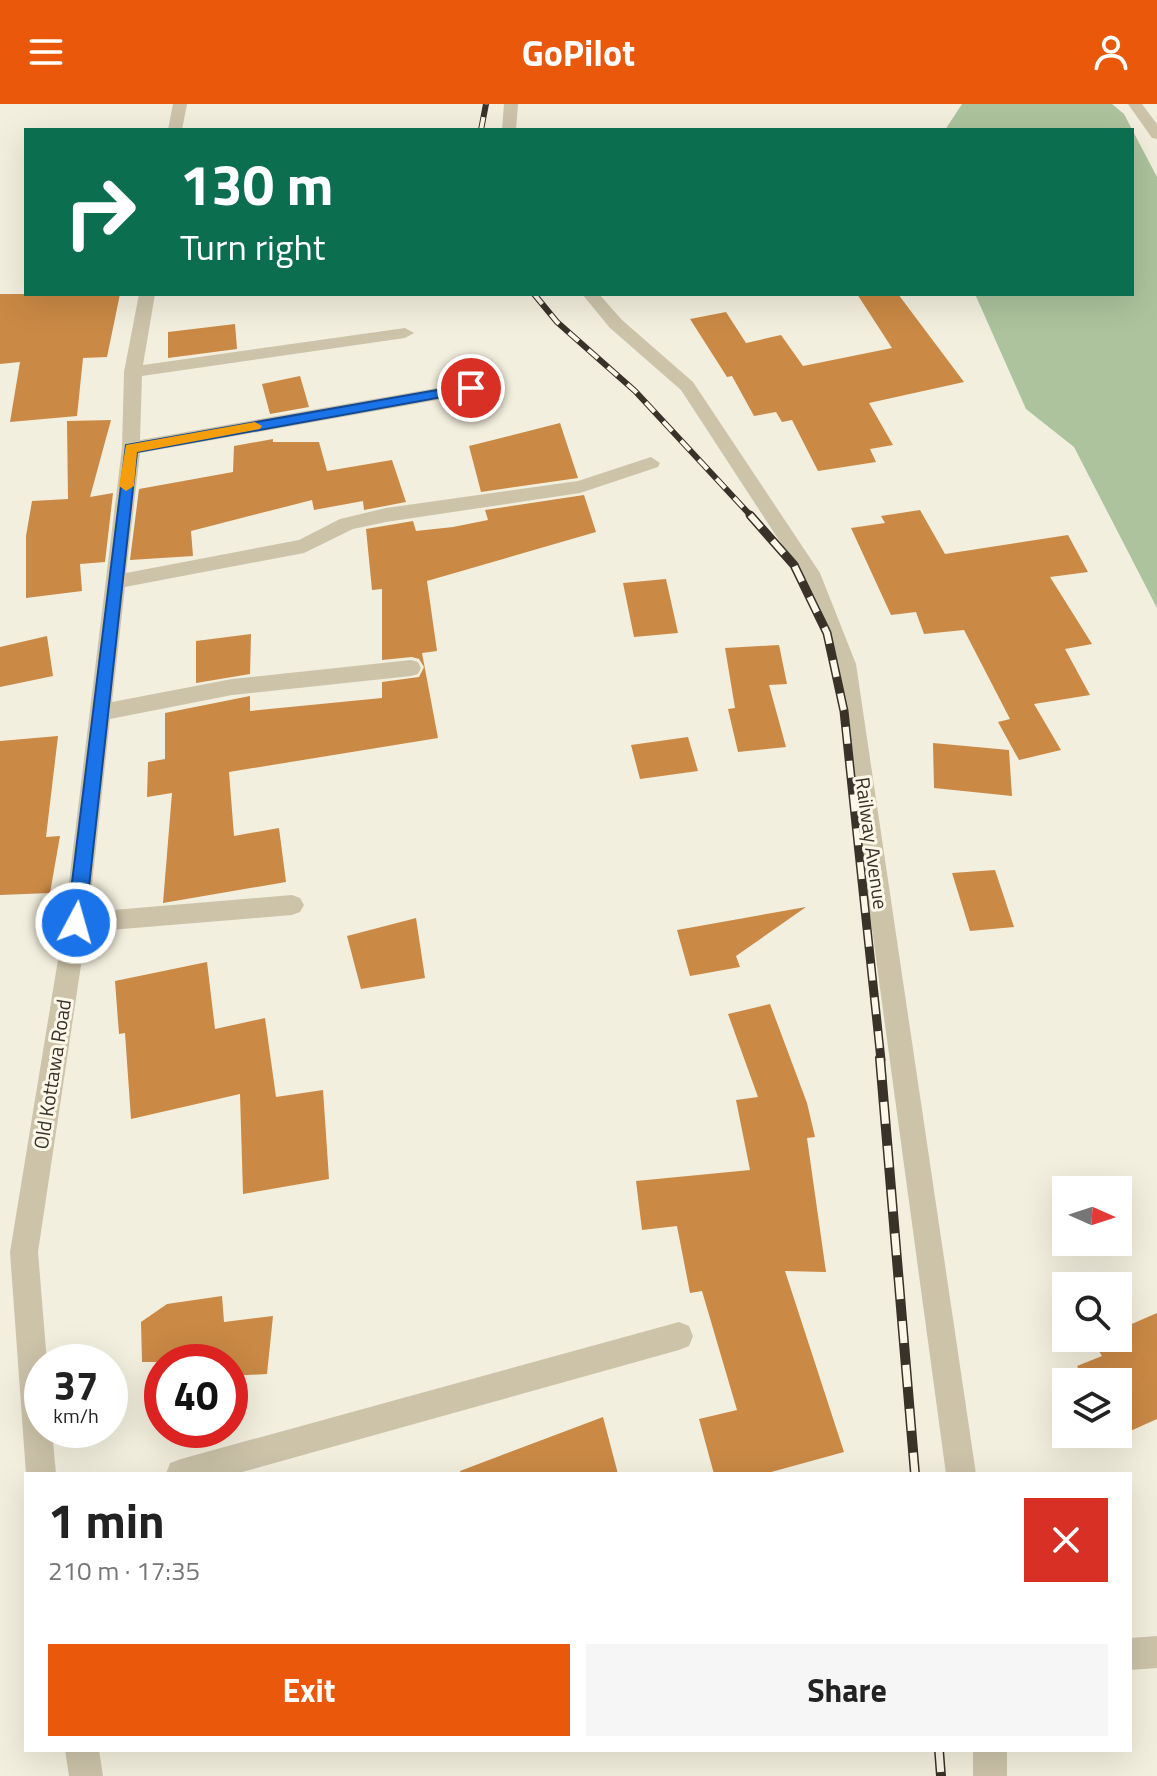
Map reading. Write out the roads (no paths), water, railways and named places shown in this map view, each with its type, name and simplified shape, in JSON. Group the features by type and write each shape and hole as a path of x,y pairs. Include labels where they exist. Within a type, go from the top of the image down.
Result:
{"street":[{"path":"175,128 180,104"},
{"path":"509,128 511,104"},
{"path":"1135,104 1157,135"},
{"name":"Old Kottawa Road","path":"41,1472 24,1252 76,923 131,448 133,372 147,296"},
{"name":"Railway Avenue","path":"592,296 616,324 687,386 810,573 846,664 961,1472"},
{"path":"133,372 405,333"},
{"path":"131,448 471,388"},
{"path":"115,582 304,546 347,524 386,515 580,487 651,463"},
{"path":"98,713 232,687 411,668"},
{"path":"76,923 292,905"},
{"path":"188,1472 679,1336"},
{"path":"1132,1654 1157,1652"},
{"path":"82,1752 86,1776"},
{"path":"990,1752 990,1776"}],"railway":[{"path":"481,128 486,104"},
{"path":"536,296 557,322 635,391 752,517"},
{"path":"750,515 794,565 827,633 844,711 881,1060"},
{"path":"880,1058 915,1472"},
{"path":"939,1752 941,1776"}]}
